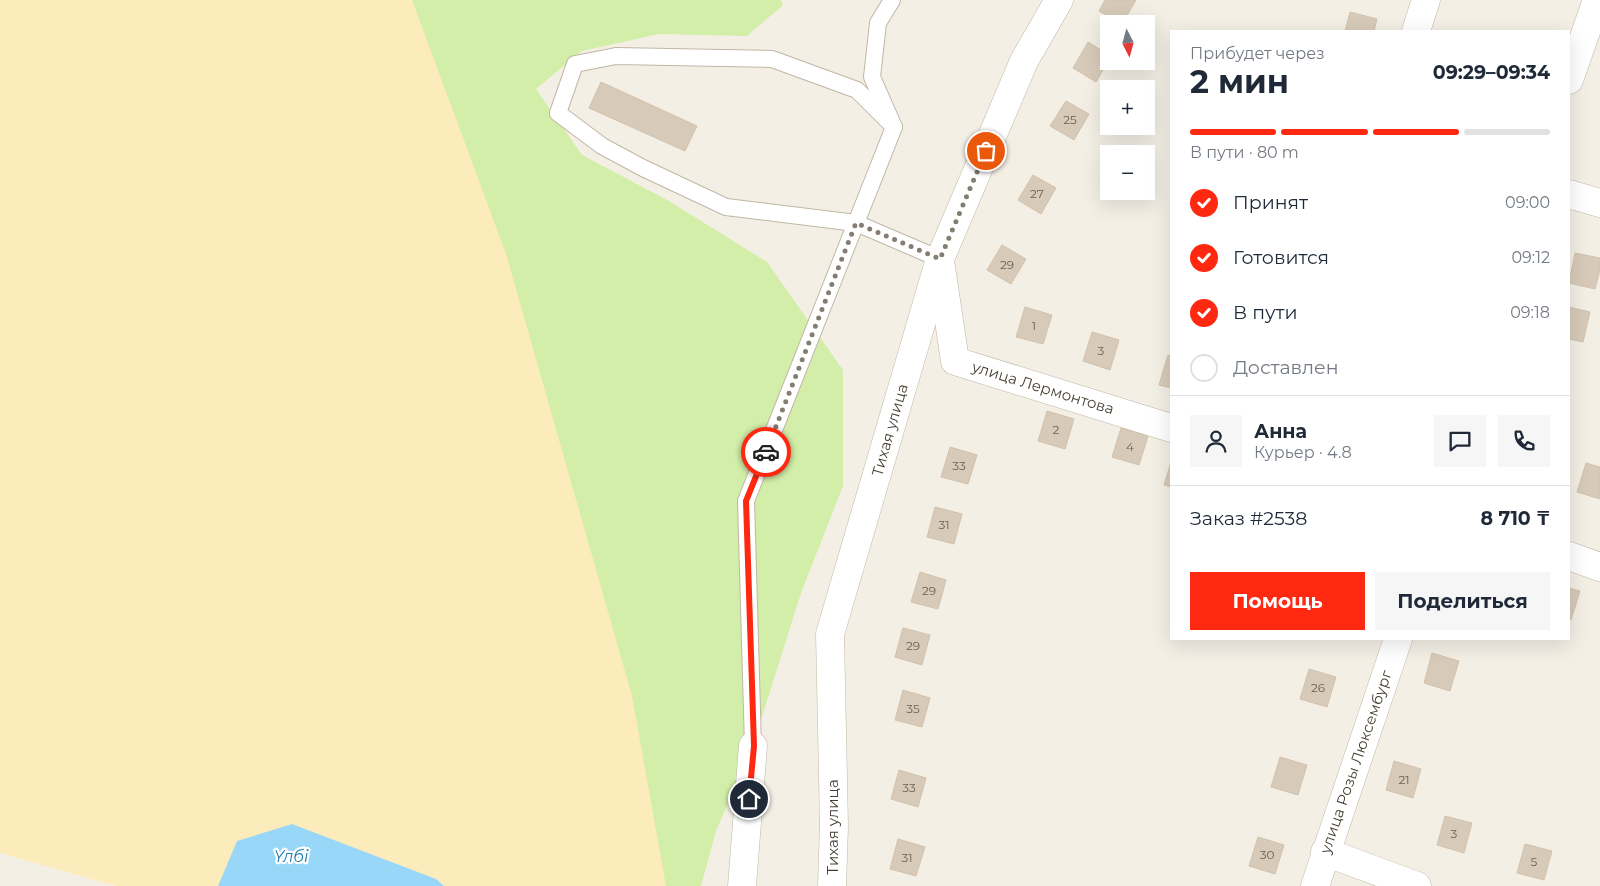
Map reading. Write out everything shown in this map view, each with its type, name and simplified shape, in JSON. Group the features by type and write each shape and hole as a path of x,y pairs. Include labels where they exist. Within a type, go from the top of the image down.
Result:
{"street":[{"name":"Тихая улица","path":"832,886 834,826 830,634 940,259 1024,61 1059,0"},
{"path":"1420,30 1426,0"},
{"path":"1570,72 1597,0"},
{"path":"1570,194 1600,203"},
{"name":"улица Лермонтова","path":"940,259 956,361 1170,428"},
{"path":"1570,556 1600,566"},
{"name":"улица Розы Люксембург","path":"1315,886 1398,640"},
{"path":"742,886 754,746"},
{"path":"1325,852 1417,886"}],"lane":[{"path":"754,746 746,501 894,127 872,77 878,23 892,0"},
{"path":"894,127 856,90 772,59 616,56 574,64 558,113 602,146 643,168 726,207 856,223 940,259"}],"green space":[{"path":"157,0 781,0 783,5 747,36 659,34 582,51 536,89 582,155 669,201 767,262 843,370 843,486 801,593 753,745 716,831 701,886 522,886"}],"sand":[{"path":"0,0 412,0 506,254 632,696 666,886 116,886 0,853"}],"water":[{"name":"Үлбі","path":"292,824 436,879 444,886 218,886 237,841"}],"building":[{"path":"1105,0 1136,0 1127,15 1106,15 1099,11"},
{"path":"1350,12 1377,19 1374,30 1345,30"},
{"path":"1088,42 1100,49 1100,70 1103,70 1096,82 1073,68"},
{"path":"601,82 697,126 685,151 589,108"},
{"path":"1066,101 1089,114 1074,140 1050,126"},
{"path":"1033,175 1056,188 1041,214 1018,200"},
{"path":"1002,245 1026,259 1011,284 987,270"},
{"path":"1575,253 1600,258 1600,270 1595,289 1570,283"},
{"path":"1025,307 1052,315 1043,344 1016,337"},
{"path":"1570,307 1590,312 1583,342 1570,339"},
{"path":"1092,332 1119,340 1110,370 1083,361"},
{"path":"1168,355 1170,356 1170,388 1159,385"},
{"path":"1047,411 1074,419 1065,449 1038,441"},
{"path":"1121,428 1148,436 1139,465 1112,457"},
{"path":"950,447 977,455 968,484 941,477"},
{"path":"1586,463 1600,467 1600,499 1577,492"},
{"path":"1170,465 1170,487 1164,485"},
{"path":"935,507 962,514 954,544 927,537"},
{"path":"920,572 946,580 938,609 911,602"},
{"path":"1570,588 1580,591 1570,620"},
{"path":"903,628 930,635 922,665 895,657"},
{"path":"1432,653 1459,661 1450,691 1424,683"},
{"path":"1309,669 1336,677 1327,707 1300,699"},
{"path":"903,690 930,698 922,727 895,720"},
{"path":"1280,757 1307,765 1298,795 1271,787"},
{"path":"1394,761 1421,769 1413,798 1386,790"},
{"path":"899,770 926,778 918,807 891,799"},
{"path":"1445,816 1472,823 1464,853 1437,845"},
{"path":"1258,837 1284,845 1275,874 1249,866"},
{"path":"898,839 925,847 916,876 890,869"},
{"path":"1525,844 1552,851 1544,880 1517,873"}],"way so far":[{"path":"766,452 856,223 940,259 986,151"}],"route":[{"path":"749,799 754,746 746,501 766,452"}]}
